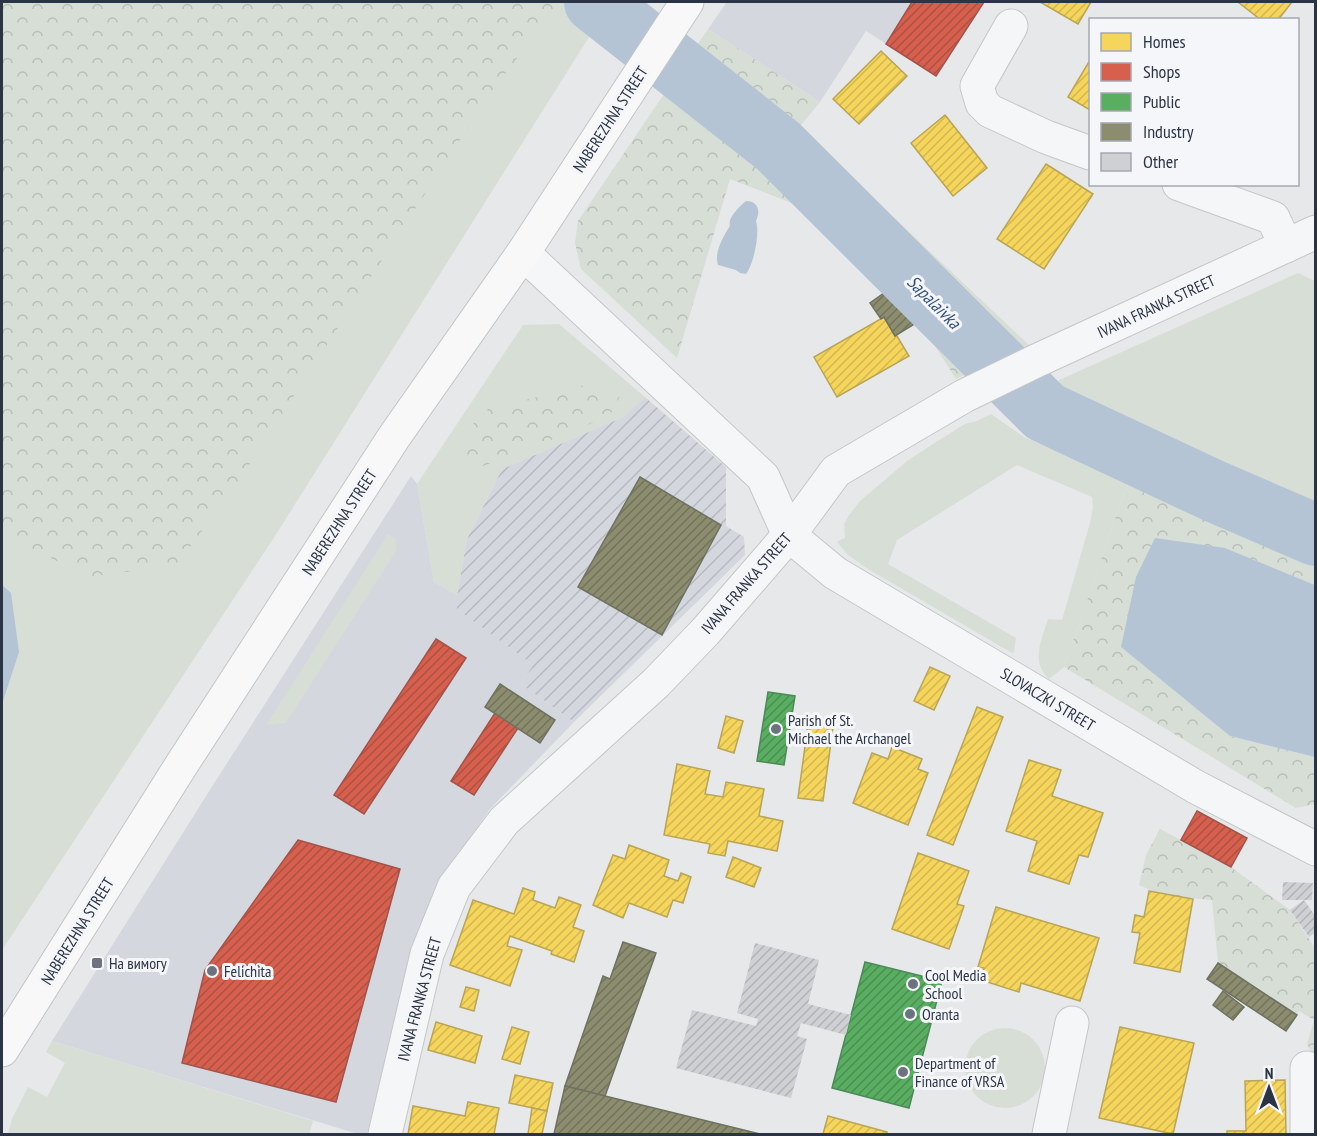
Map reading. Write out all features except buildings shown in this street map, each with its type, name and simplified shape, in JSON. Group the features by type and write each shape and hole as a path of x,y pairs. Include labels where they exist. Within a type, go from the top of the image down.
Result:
{"main road":[{"name":"NABEREZHNA STREET","path":"2,1050 182,764 394,437 523,253 681,10"}],"street":[{"path":"1011,26 977,86 982,103 990,111 1046,137 1089,153"},
{"path":"1185,186 1274,218 1286,246"},
{"name":"IVANA FRANKA STREET","path":"385,1134 427,954 454,887 504,821 656,683 705,632 789,535 836,471 964,396 1316,232"},
{"path":"523,253 763,477 789,535"},
{"name":"SLOVACZKI STREET","path":"789,535 835,573 1196,787 1316,849"},
{"path":"1048,1134 1072,1023"},
{"path":"1307,1068 1307,1134"}],"shaded area":[{"path":"727,2 984,2 936,76 866,31 820,102 708,29"},
{"path":"645,397 726,467 726,526 744,537 745,555 574,722 521,684 533,665 457,609 457,595 467,539 502,469 623,417"},
{"path":"411,476 417,484 434,582 457,595 458,609 533,665 521,684 574,722 490,809 440,881 412,950 367,1134 358,1134 52,1041 213,785"}],"green space":[{"path":"2,2 611,2 275,536 2,950"},
{"path":"2,2 560,2 490,94 243,474 177,565 88,577 2,533 2,323 8,318 2,300"},
{"path":"708,29 820,102 797,130 872,197 1029,345 956,379 888,272 807,209 730,179 677,358 581,269 575,243 578,221"},
{"path":"1298,273 1315,281 1315,515 1149,435 1072,404 1048,385"},
{"path":"559,324 645,397 623,417 502,469 467,539 457,595 434,582 417,484 523,325"},
{"path":"593,383 620,395 614,411 582,428 483,466 466,458 465,432 488,409"},
{"path":"991,414 1024,437 1084,463 1131,477 1064,667 1049,679 1040,665 1039,650 1048,619 1062,620 1090,523 1092,497 1017,465 897,540 888,564 1016,638 1012,653 868,569 848,555 838,543 845,538 844,524 860,501 907,461 965,424"},
{"path":"1149,435 1315,515 1315,585 1225,548 1230,736 1315,757 1315,804 1296,808 1064,667 1122,499"},
{"path":"388,534 395,538 397,550 286,723 266,725"},
{"path":"1160,829 1231,867 1290,910 1315,948 1315,1059 1307,1044 1314,1020 1299,1011 1297,1015 1218,963 1212,900 1165,894 1139,885 1146,855"},
{"path":"1005,1028 1020,1031 1033,1040 1042,1053 1045,1068 1042,1083 1033,1096 1020,1105 1005,1108 990,1105 977,1096 968,1083 965,1068 968,1053 977,1040 990,1031"},
{"path":"52,1041 313,1121 309,1134 8,1134 12,1119 28,1087 47,1097 65,1063 46,1052"}],"water":[{"path":"746,201 756,205 758,214 756,248 746,274 718,265 717,256 731,217"},
{"path":"1155,538 1225,548 1315,585 1315,757 1230,736 1121,647 1136,577"},
{"path":"2,585 11,593 19,652 2,704"}],"waterway":[{"name":"Sapalaivka","path":"595,2 778,146 1045,412 1214,491 1316,535"}],"place":[{"name":"Parish of St. Michael the Archangel","path":"776,729"},
{"name":"На вимогу","path":"97,963"},
{"name":"Felichita","path":"212,971"},
{"name":"Cool Media School","path":"913,984"},
{"name":"Oranta","path":"910,1014"},
{"name":"Department of Finance of VRSA","path":"903,1072"}]}
